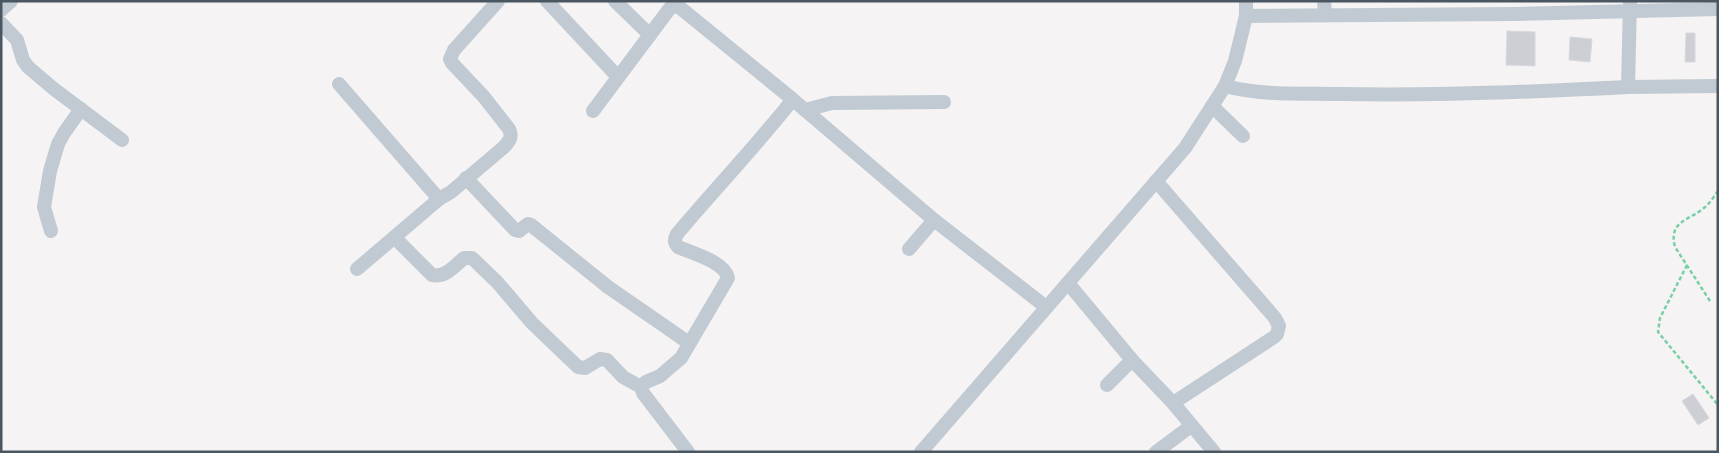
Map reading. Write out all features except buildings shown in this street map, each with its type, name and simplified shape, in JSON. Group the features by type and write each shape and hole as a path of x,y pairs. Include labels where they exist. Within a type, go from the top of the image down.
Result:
{"street":[{"path":"1,10 11,1"},
{"path":"357,269 504,147 510,139 512,134 497,113 450,59 454,50 498,1"},
{"path":"548,1 618,77"},
{"path":"615,1 650,35"},
{"path":"921,452 1185,148 1225,86 1236,61 1246,16 1246,1"},
{"path":"593,110 670,8 678,6 791,98 934,220 1046,307"},
{"path":"1246,16 1325,8 1516,14 1630,6 1718,8"},
{"path":"1628,87 1630,6"},
{"path":"1,23 17,40 23,60 28,67 122,140"},
{"path":"339,84 439,199"},
{"path":"1225,86 1249,92 1356,94 1494,94 1628,87 1718,86"},
{"path":"642,386 646,382 660,376 677,362 728,278 724,268 678,247 674,240 677,234 713,190 767,131 790,103 791,98"},
{"path":"805,110 832,103 944,102"},
{"path":"1212,106 1243,136"},
{"path":"51,231 44,207 50,171 58,144 81,109"},
{"path":"466,178 512,227 519,230 528,224 531,225 616,293 689,343"},
{"path":"1156,181 1275,318 1279,326 1274,338 1173,403"},
{"path":"909,249 934,220"},
{"path":"395,238 432,275 442,275 464,258 475,261 532,323 578,367 585,368 600,359 607,360 623,378 642,386"},
{"path":"1068,283 1132,360 1173,403 1214,452"},
{"path":"1107,385 1132,360"},
{"path":"642,386 643,393 688,452"},
{"path":"1156,452 1191,426"}],"path":[{"path":"1710,301 1675,247 1672,238 1678,224 1706,206 1718,191"},
{"path":"1687,265 1660,318 1658,332 1718,405"}]}
